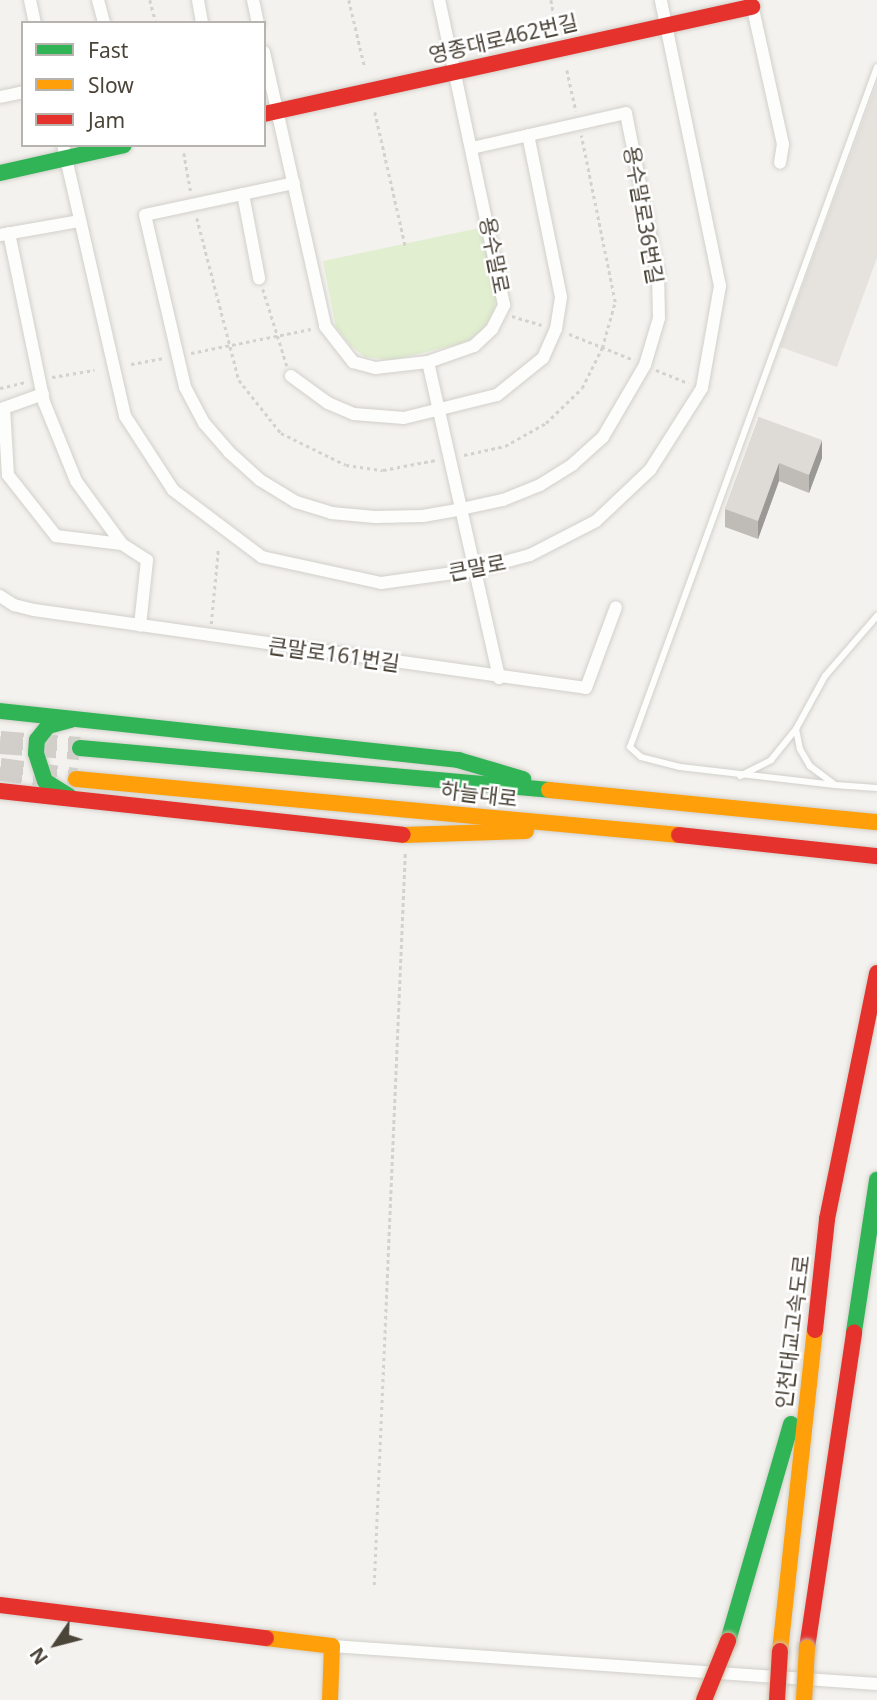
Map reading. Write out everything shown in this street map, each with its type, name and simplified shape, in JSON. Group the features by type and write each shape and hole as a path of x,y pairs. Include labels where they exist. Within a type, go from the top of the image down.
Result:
{"main road":[{"name":"영종대로462번길","path":"271,112 752,3"},
{"path":"0,173 64,152 107,147"},
{"path":"0,711 458,760 583,796"},
{"path":"77,718 48,726 37,740 36,753 45,780 77,800"},
{"name":"하늘대로","path":"80,748 245,760 583,796 877,822"},
{"name":"하늘대로","path":"76,779 451,811 578,828 877,856"},
{"path":"0,791 402,835 578,828"},
{"name":"인천대교고속도로","path":"777,1700 810,1357 827,1219 877,973"},
{"path":"804,1700 807,1648 877,1180"},
{"path":"705,1700 728,1641 810,1357"},
{"path":"0,1605 332,1646 330,1700"}],"street":[{"path":"30,0 35,21"},
{"path":"99,0 104,21"},
{"path":"198,0 202,21"},
{"path":"253,0 258,21"},
{"name":"용수말로","path":"266,69 271,112 294,183 325,327 353,362 375,368 428,362 474,346 492,329 500,312 503,285 439,0"},
{"name":"큰말로","path":"64,152 125,416 173,490 262,557 381,583 475,570 530,555 596,521 650,470 702,388 720,286 661,0"},
{"path":"752,3 783,144 780,163"},
{"path":"0,97 21,92"},
{"name":"용수말로36번길","path":"294,183 145,215 175,356 185,387 204,423 260,480 296,502 331,513 375,517 423,516 461,509 503,500 573,464 603,437 645,365 659,318 658,275 626,113 472,148"},
{"path":"290,376 328,403 354,414 404,418 497,395 521,380 543,358 556,329 561,297 558,267 528,135"},
{"path":"243,194 259,278"},
{"path":"79,222 4,234 43,394 76,481 122,544 147,560 140,626"},
{"path":"428,362 499,678"},
{"path":"43,394 4,408 8,475 56,536 122,544"},
{"name":"큰말로161번길","path":"0,596 14,605 34,610 499,678 586,688 616,607"},
{"path":"332,1646 877,1684"}],"lane":[{"path":"877,67 630,747 641,757 739,777 877,788"},
{"path":"739,777 771,760 796,729 825,676 877,616"},
{"path":"796,729 800,749 810,766 835,785"}],"path":[{"path":"150,0 155,21"},
{"path":"349,0 365,68"},
{"path":"551,0 557,32"},
{"path":"184,153 228,346 239,380 259,410 281,433 313,452 346,465 383,470 450,458 505,446 546,423 582,388 602,348 615,302 567,70"},
{"path":"375,112 406,248"},
{"path":"259,278 290,376"},
{"path":"500,312 556,329 702,388"},
{"path":"131,364 325,327"},
{"path":"210,636 218,550"},
{"path":"374,1585 405,854"}],"green space":[{"path":"484,227 497,291 494,311 482,331 464,343 392,360 365,357 350,345 336,327 323,261"}],"shaded area":[{"path":"877,83 877,258 837,367 780,347"}],"building":[{"path":"759,417 822,440 809,475 779,463 758,521 725,509"}],"tunnel":[{"path":"0,742 80,748"},
{"path":"0,769 76,779"}],"traffic: fast":[{"path":"0,173 115,147"},
{"path":"0,711 458,760 523,779"},
{"path":"69,796 45,781 36,753 37,740 48,726 71,720"},
{"path":"80,748 549,790"},
{"path":"854,1332 877,1180"},
{"path":"728,1641 791,1424"}],"traffic: slow":[{"path":"76,779 679,835"},
{"path":"549,790 877,822"},
{"path":"403,835 526,831"},
{"path":"780,1651 815,1330"},
{"path":"266,1638 332,1646 330,1700"},
{"path":"804,1700 807,1648"}],"traffic: jam":[{"path":"266,114 752,7"},
{"path":"0,791 403,835"},
{"path":"679,835 877,856"},
{"path":"815,1330 827,1219 877,973"},
{"path":"807,1648 854,1332"},
{"path":"0,1605 266,1638"},
{"path":"704,1700 728,1641"},
{"path":"777,1700 780,1651"}]}
